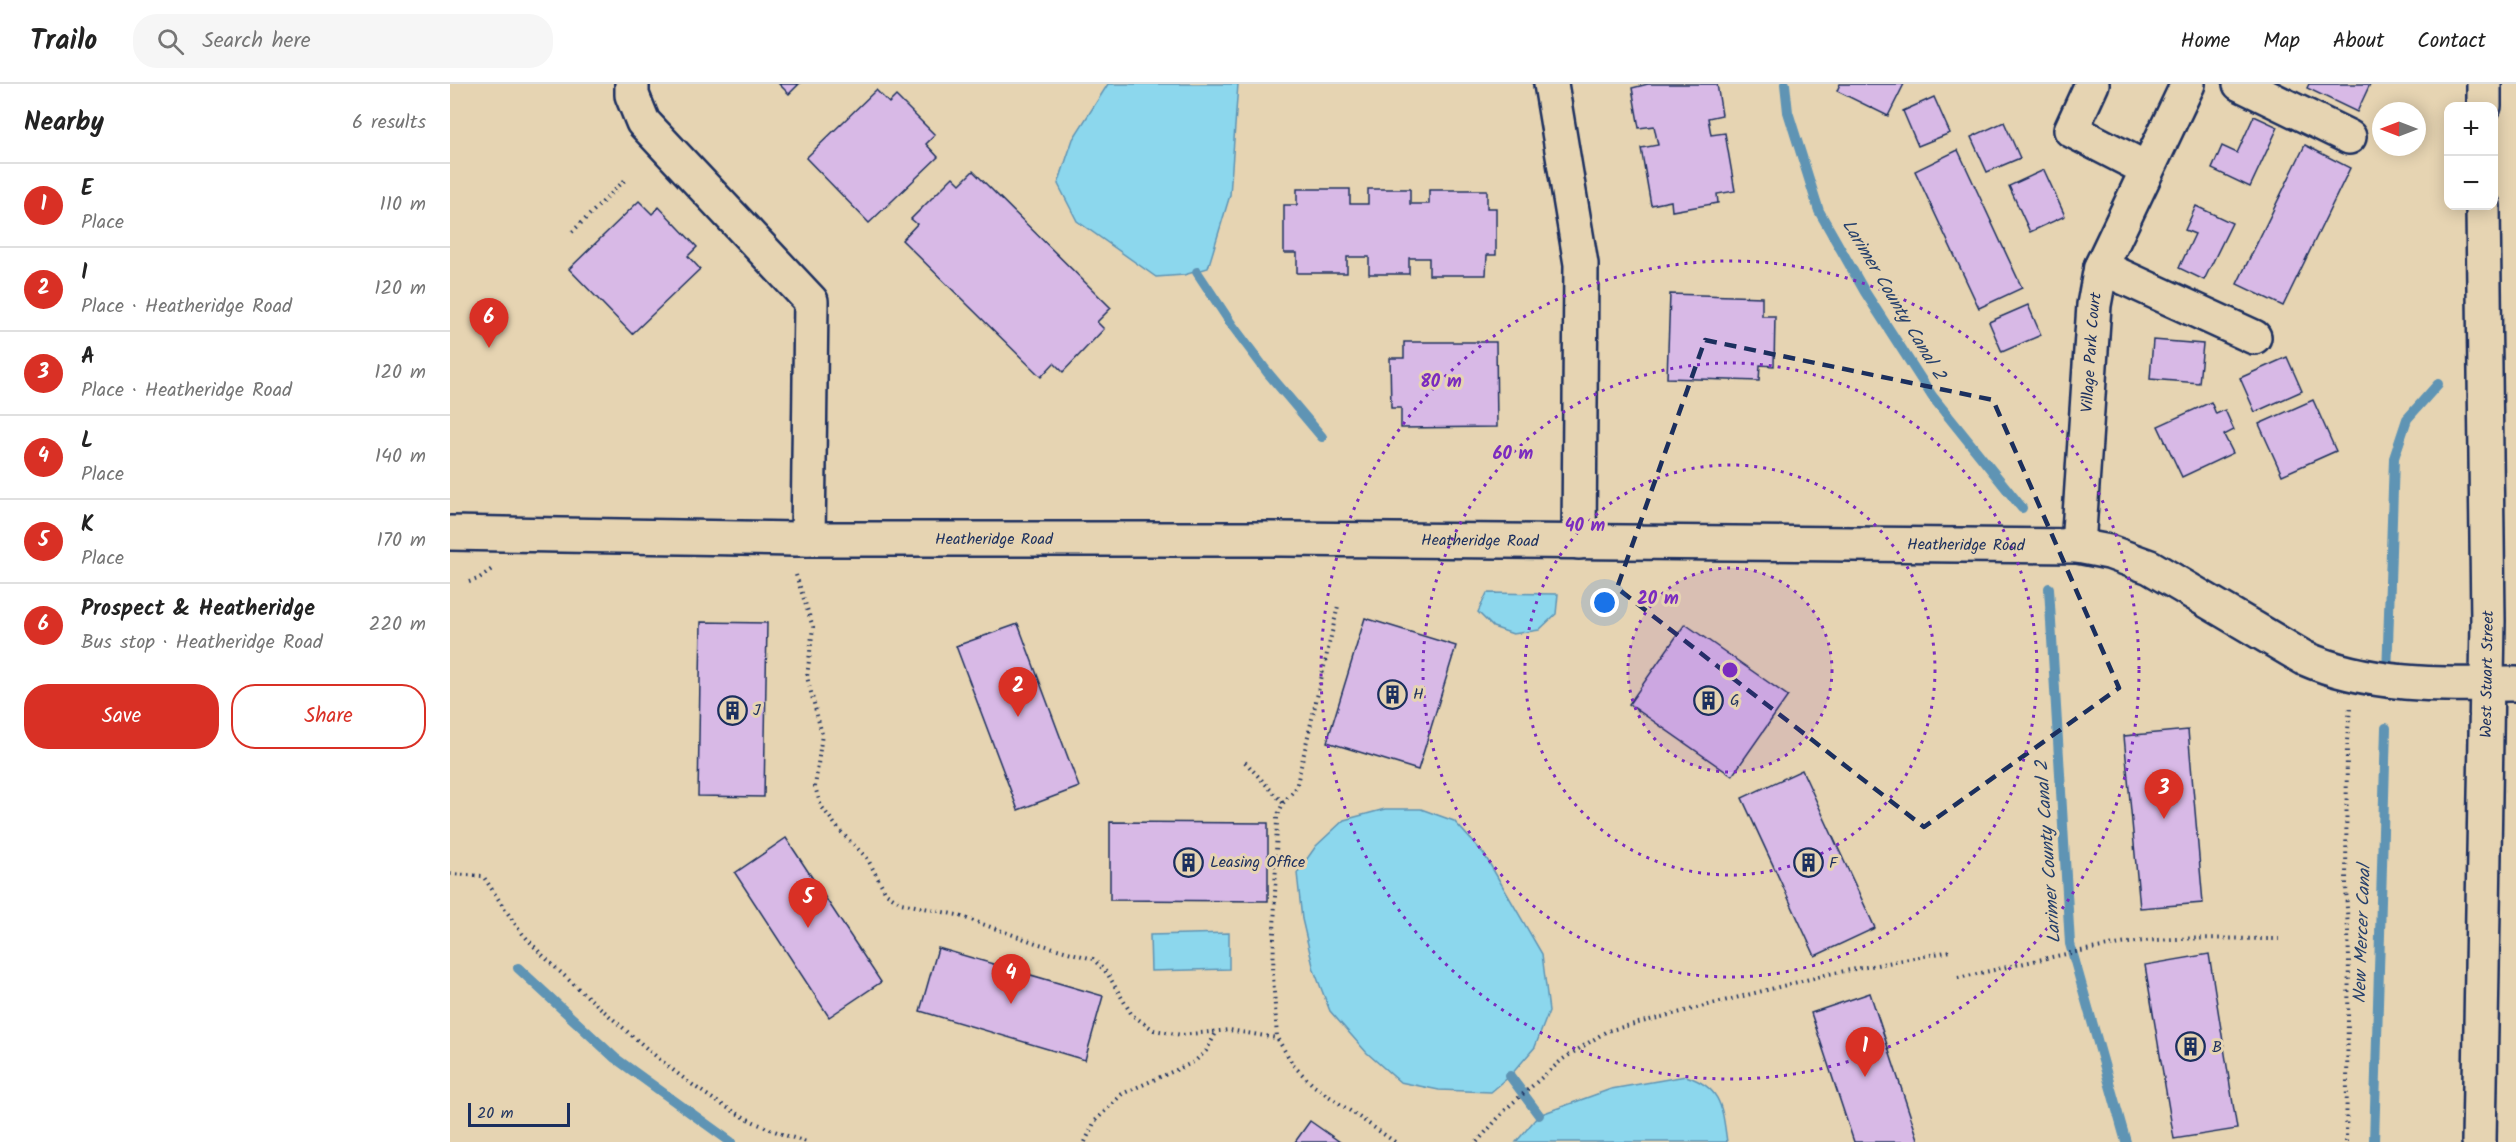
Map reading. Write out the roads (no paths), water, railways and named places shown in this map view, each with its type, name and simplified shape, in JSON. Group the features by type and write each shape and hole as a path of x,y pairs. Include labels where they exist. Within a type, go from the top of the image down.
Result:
{"street":[{"path":"632,84 632,95 643,122 811,301 808,538"},
{"path":"1551,84 1581,264 1579,542"},
{"path":"2092,84 2071,130 2147,169"},
{"name":"Village Park Court","path":"2078,546 2094,305 2101,267 2188,84"},
{"path":"2240,84 2349,137"},
{"path":"2484,84 2484,102"},
{"name":"West Stuart Street","path":"2479,1142 2501,684 2483,210"},
{"path":"2101,267 2254,338"},
{"name":"Heatheridge Road","path":"450,533 808,538 1281,538 2078,546 2109,552 2150,567 2304,658 2329,669 2360,677 2406,682 2501,684"}],"water":[{"path":"1108,84 1238,84 1230,195 1208,268 1184,275 1156,277 1077,221 1058,184 1073,139"},
{"path":"1487,593 1558,594 1556,614 1539,630 1513,634 1493,627 1478,612"},
{"path":"1385,809 1421,809 1454,821 1484,854 1542,954 1549,1011 1535,1047 1510,1076 1491,1092 1439,1090 1400,1082 1367,1053 1330,1011 1314,970 1302,919 1297,873 1316,846 1344,820"},
{"path":"1229,933 1229,969 1151,971 1150,935"},
{"path":"1686,1076 1707,1086 1718,1100 1724,1119 1727,1142 1516,1142 1539,1115 1611,1089"}],"waterway":[{"name":"Larimer County Canal 2","path":"1785,84 1788,112 1819,211 1865,292 1932,396 2022,508"},
{"path":"1197,272 1232,325 1268,373 1322,437"},
{"name":"New Mercer Canal","path":"2387,676 2394,458 2407,419 2438,384"},
{"name":"Larimer County Canal 2","path":"2049,588 2070,944 2126,1142"},
{"name":"New Mercer Canal","path":"2374,1142 2386,728"},
{"name":"Larimer County Canal 2","path":"518,968 615,1058 731,1142"},
{"path":"1510,1076 1539,1115"}],"place":[{"name":"Prospect & Heatheridge","path":"489,348"},
{"name":"H","path":"1392,694"},
{"name":"G","path":"1709,700"},
{"name":"J","path":"732,710"},
{"name":"I","path":"1018,717"},
{"name":"A","path":"2164,819"},
{"name":"Leasing Office","path":"1189,862"},
{"name":"F","path":"1808,863"},
{"name":"K","path":"808,928"},
{"name":"L","path":"1011,1004"},
{"name":"B","path":"2191,1047"},
{"name":"E","path":"1865,1077"}]}
